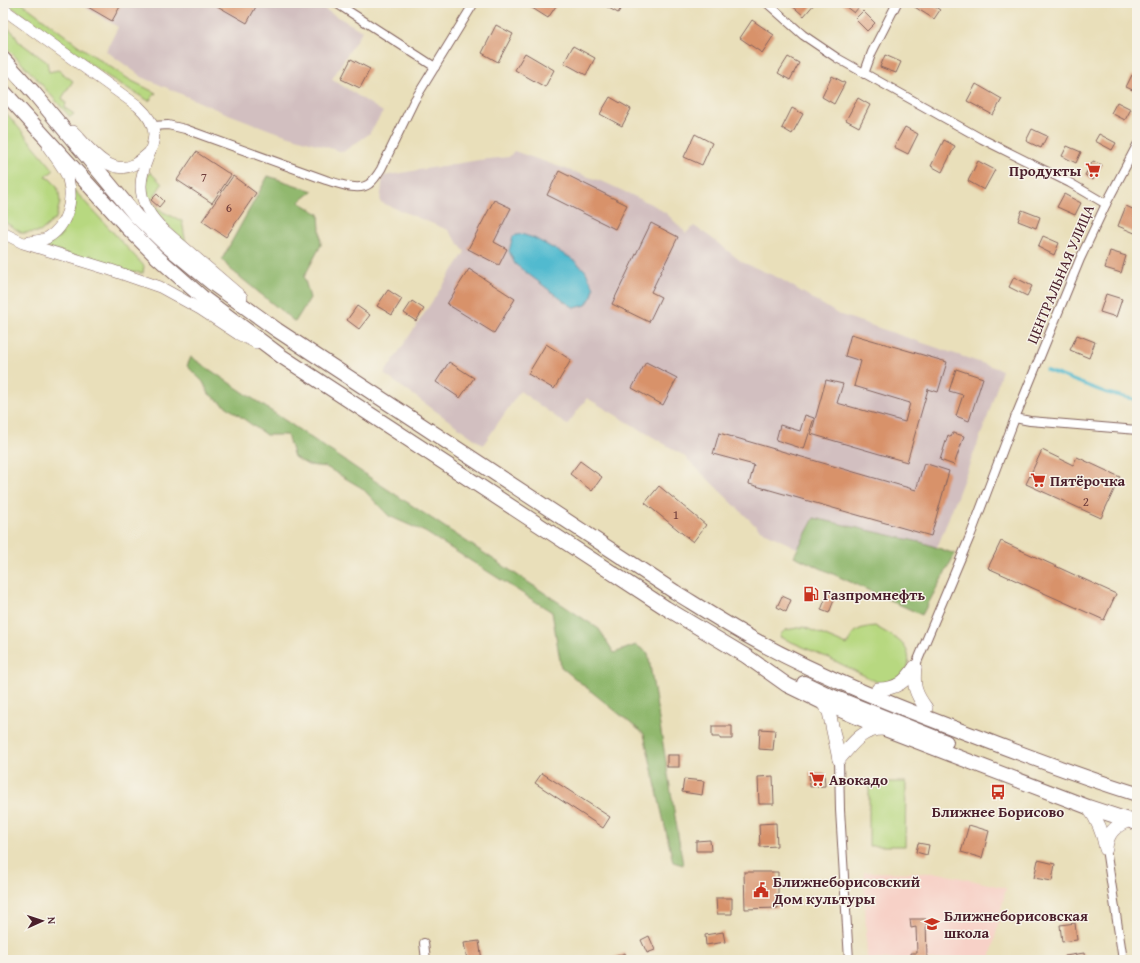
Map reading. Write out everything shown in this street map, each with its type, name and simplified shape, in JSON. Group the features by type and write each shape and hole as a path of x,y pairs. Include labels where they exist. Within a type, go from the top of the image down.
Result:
{"highway":[{"path":"3,59 34,93 136,216 166,245 212,283 277,330 716,618 790,658 901,708 1053,766 1137,794"},
{"path":"3,91 128,228 157,257 202,296 281,356 666,608 746,656 787,685 822,702 885,729 1088,807 1134,820"},
{"path":"618,553 663,576 784,646 820,664 906,701 1083,771 1121,789"},
{"path":"746,656 831,696 1072,793 1134,820"}],"main road":[{"path":"878,689 898,686 916,667"},
{"path":"916,667 914,678 916,689 918,697 926,708"},
{"path":"822,702 829,712 839,759"},
{"path":"839,759 862,734 876,729 885,729"},
{"path":"1088,807 1096,817 1104,835 1106,849"},
{"path":"1106,849 1108,837 1119,825 1134,820"}],"street":[{"path":"336,3 435,67"},
{"path":"153,126 168,125 185,129 326,180 349,186 359,187 368,185 381,169 414,101 474,3"},
{"path":"767,3 803,35 837,58 982,139 1070,183 1106,204"},
{"path":"864,74 872,52 897,3"},
{"path":"3,9 138,106 147,115 153,126 154,137 143,173 141,186 146,207 154,220 165,231 250,304 277,330"},
{"path":"34,93 104,162 111,166 125,167 133,165 150,152"},
{"path":"23,243 46,239 59,227 67,214 71,197 68,178 33,124"},
{"name":"ЦЕНТРАЛЬНАЯ УЛИЦА","path":"916,667 988,492 1015,418 1080,259 1106,204 1137,145"},
{"path":"3,233 23,243 111,270 160,287 200,309 238,334 281,356"},
{"path":"1015,418 1030,421 1137,430"},
{"path":"839,759 840,810 849,960"},
{"path":"1106,849 1123,960"},
{"path":"424,943 426,960"}],"shaded area":[{"path":"78,3 314,3 362,31 332,79 383,112 369,134 343,152 273,131 218,110 142,77 106,51 118,27"},
{"path":"514,151 606,183 655,206 667,214 686,233 694,226 742,262 779,278 838,314 1002,370 987,419 939,543 905,601 760,530 683,455 587,398 567,425 520,391 483,445 384,374 465,252 448,230 380,202 383,176 479,160 509,157"},
{"name":"Ближнеборисовская школа","path":"864,872 939,873 1006,888 990,960 867,960"}],"green space":[{"path":"6,3 22,3 79,46 130,80 156,93 149,101 107,76"},
{"path":"3,24 15,34 18,41 47,62 49,72 58,70 73,81 62,98 66,103 65,108 74,114 70,117 36,78 3,44"},
{"path":"3,109 54,170 45,177 50,179 57,186 60,202 56,218 40,232 22,233 3,221"},
{"path":"150,172 162,184 151,201 163,212 182,221 186,244 164,221 150,201 146,191 146,181"},
{"path":"268,176 313,191 299,202 319,214 321,245 304,277 310,298 295,322 229,268 222,259"},
{"path":"74,190 144,266 143,273 130,272 41,246 53,241 63,234 55,238 73,215"},
{"path":"191,357 599,629 614,653 636,645 648,653 683,865 673,862 644,734 561,667 552,612 425,532 389,516 362,488 326,467 308,465 294,457 287,435 266,435 209,394 203,382 187,366"},
{"path":"814,518 924,543 955,554 922,615 794,556"},
{"path":"875,626 897,639 906,649 908,656 906,674 883,685 833,660 780,637 785,630 804,627 847,645 855,632"},
{"path":"869,782 906,782 905,846 869,846"}],"water":[{"path":"521,234 534,238 571,258 585,270 594,288 592,296 586,305 575,308 515,264 509,251 513,236"}],"building":[{"path":"81,3 122,3 112,21"},
{"path":"212,3 258,3 247,23"},
{"path":"531,3 558,3 548,18 529,6"},
{"path":"609,3 624,3 618,13 607,7"},
{"path":"815,3 804,16 790,4"},
{"path":"841,3 854,3 859,7 854,13"},
{"path":"915,3 929,3 940,10 934,19 913,6"},
{"path":"863,11 875,23 867,31 855,19"},
{"path":"752,20 774,35 762,53 740,38"},
{"path":"496,25 513,34 498,62 482,53"},
{"path":"573,46 595,58 586,75 564,63"},
{"path":"525,53 554,70 545,87 515,70"},
{"path":"885,55 901,62 896,73 880,67"},
{"path":"788,57 799,63 790,80 778,73"},
{"path":"351,59 370,69 360,88 341,79"},
{"path":"1132,75 1137,77 1137,92 1126,87"},
{"path":"832,76 845,83 834,104 822,97"},
{"path":"976,84 1002,99 993,115 967,101"},
{"path":"610,97 631,109 622,126 600,114"},
{"path":"858,98 870,105 859,127 846,120"},
{"path":"1117,102 1131,109 1125,120 1111,113"},
{"path":"792,108 803,114 792,134 782,128"},
{"path":"905,127 918,134 908,154 894,147"},
{"path":"1032,129 1047,136 1041,148 1026,141"},
{"path":"695,134 712,143 702,165 684,157"},
{"path":"1099,134 1116,143 1112,150 1095,141"},
{"path":"944,140 955,146 942,172 931,166"},
{"path":"1067,146 1081,152 1076,163 1062,156"},
{"path":"196,152 231,175 212,203 177,180"},
{"path":"978,161 995,170 984,190 968,181"},
{"name":"Продукты","path":"1093,161 1102,165 1093,180 1085,175"},
{"path":"559,171 627,205 615,229 547,195"},
{"path":"233,176 256,193 226,237 202,221"},
{"path":"157,194 164,201 159,207 151,200"},
{"path":"1064,194 1081,203 1075,215 1057,207"},
{"path":"494,200 511,208 494,242 507,249 499,265 468,249"},
{"path":"1126,206 1137,211 1137,234 1118,226"},
{"path":"1022,210 1040,217 1036,228 1018,221"},
{"path":"651,223 678,237 651,292 661,297 649,322 612,304"},
{"path":"1043,236 1059,243 1054,255 1038,247"},
{"path":"1110,251 1126,256 1121,273 1105,268"},
{"path":"469,269 515,299 494,333 447,304"},
{"path":"1014,277 1032,286 1027,296 1009,287"},
{"path":"388,290 402,299 392,315 377,306"},
{"path":"1106,294 1122,299 1116,317 1100,312"},
{"path":"412,301 424,309 416,321 404,313"},
{"path":"357,306 370,315 359,329 347,320"},
{"path":"851,334 947,362 938,392 928,389 907,462 811,434 826,380 843,384 837,403 905,422 910,403 854,386 861,361 845,356"},
{"path":"1077,335 1095,342 1089,358 1070,350"},
{"path":"546,344 571,360 554,389 528,374"},
{"path":"449,362 474,378 460,398 436,382"},
{"path":"646,362 677,378 663,405 632,388"},
{"path":"956,369 983,378 969,421 956,416 963,395 949,391"},
{"path":"805,415 814,418 804,449 776,440 780,425 800,431"},
{"path":"719,433 916,490 924,463 949,471 931,536 749,484 754,465 713,454"},
{"path":"953,433 964,436 954,465 940,460 948,435 951,437"},
{"path":"1042,450 1073,465 1077,457 1120,477 1101,518 1026,484"},
{"path":"580,461 602,477 592,491 570,474"},
{"path":"659,486 706,525 693,542 645,503"},
{"path":"1001,541 1116,594 1104,620 988,568"},
{"path":"809,589 815,592 812,598 806,596"},
{"path":"828,592 836,595 829,613 821,610"},
{"path":"782,596 791,600 786,612 777,607"},
{"path":"712,726 732,726 732,739 712,737"},
{"path":"760,729 775,730 773,750 759,749"},
{"path":"667,755 679,755 679,767 667,767"},
{"name":"Авокадо","path":"809,772 824,772 825,786 810,787"},
{"path":"542,773 610,817 603,828 535,783"},
{"path":"773,776 774,804 759,804 758,777"},
{"path":"684,779 704,781 702,795 682,792"},
{"path":"776,823 777,846 760,847 759,824"},
{"path":"969,825 989,831 982,858 961,852"},
{"path":"710,840 711,851 696,851 696,841"},
{"path":"918,843 929,845 927,855 916,852"},
{"path":"1038,860 1055,864 1052,881 1034,878"},
{"name":"Ближнеборисовский Дом культуры","path":"744,872 778,872 778,908 745,909"},
{"path":"716,898 732,898 732,914 717,914"},
{"path":"910,919 926,919 927,960 911,960 911,953 917,953 916,927 911,928"},
{"path":"1075,923 1077,940 1062,942 1060,925"},
{"path":"723,932 725,942 706,945 705,935"},
{"path":"649,936 655,950 647,953 641,940"},
{"path":"479,941 482,960 467,960 464,943"},
{"path":"625,953 627,960 612,960 612,958"},
{"path":"1084,953 1085,960 1065,960 1065,956"}],"waterway":[{"path":"1046,370 1107,393 1137,400"}],"place":[{"name":"Продукты","path":"1093,170"},
{"name":"Пятёрочка","path":"1038,480"},
{"name":"Газпромнефть","path":"811,594"},
{"name":"Авокадо","path":"817,779"},
{"name":"Ближнее Борисово","path":"998,792"},
{"name":"Ближнеборисовский Дом культуры","path":"761,890"},
{"name":"Ближнеборисовская школа","path":"932,924"}]}
